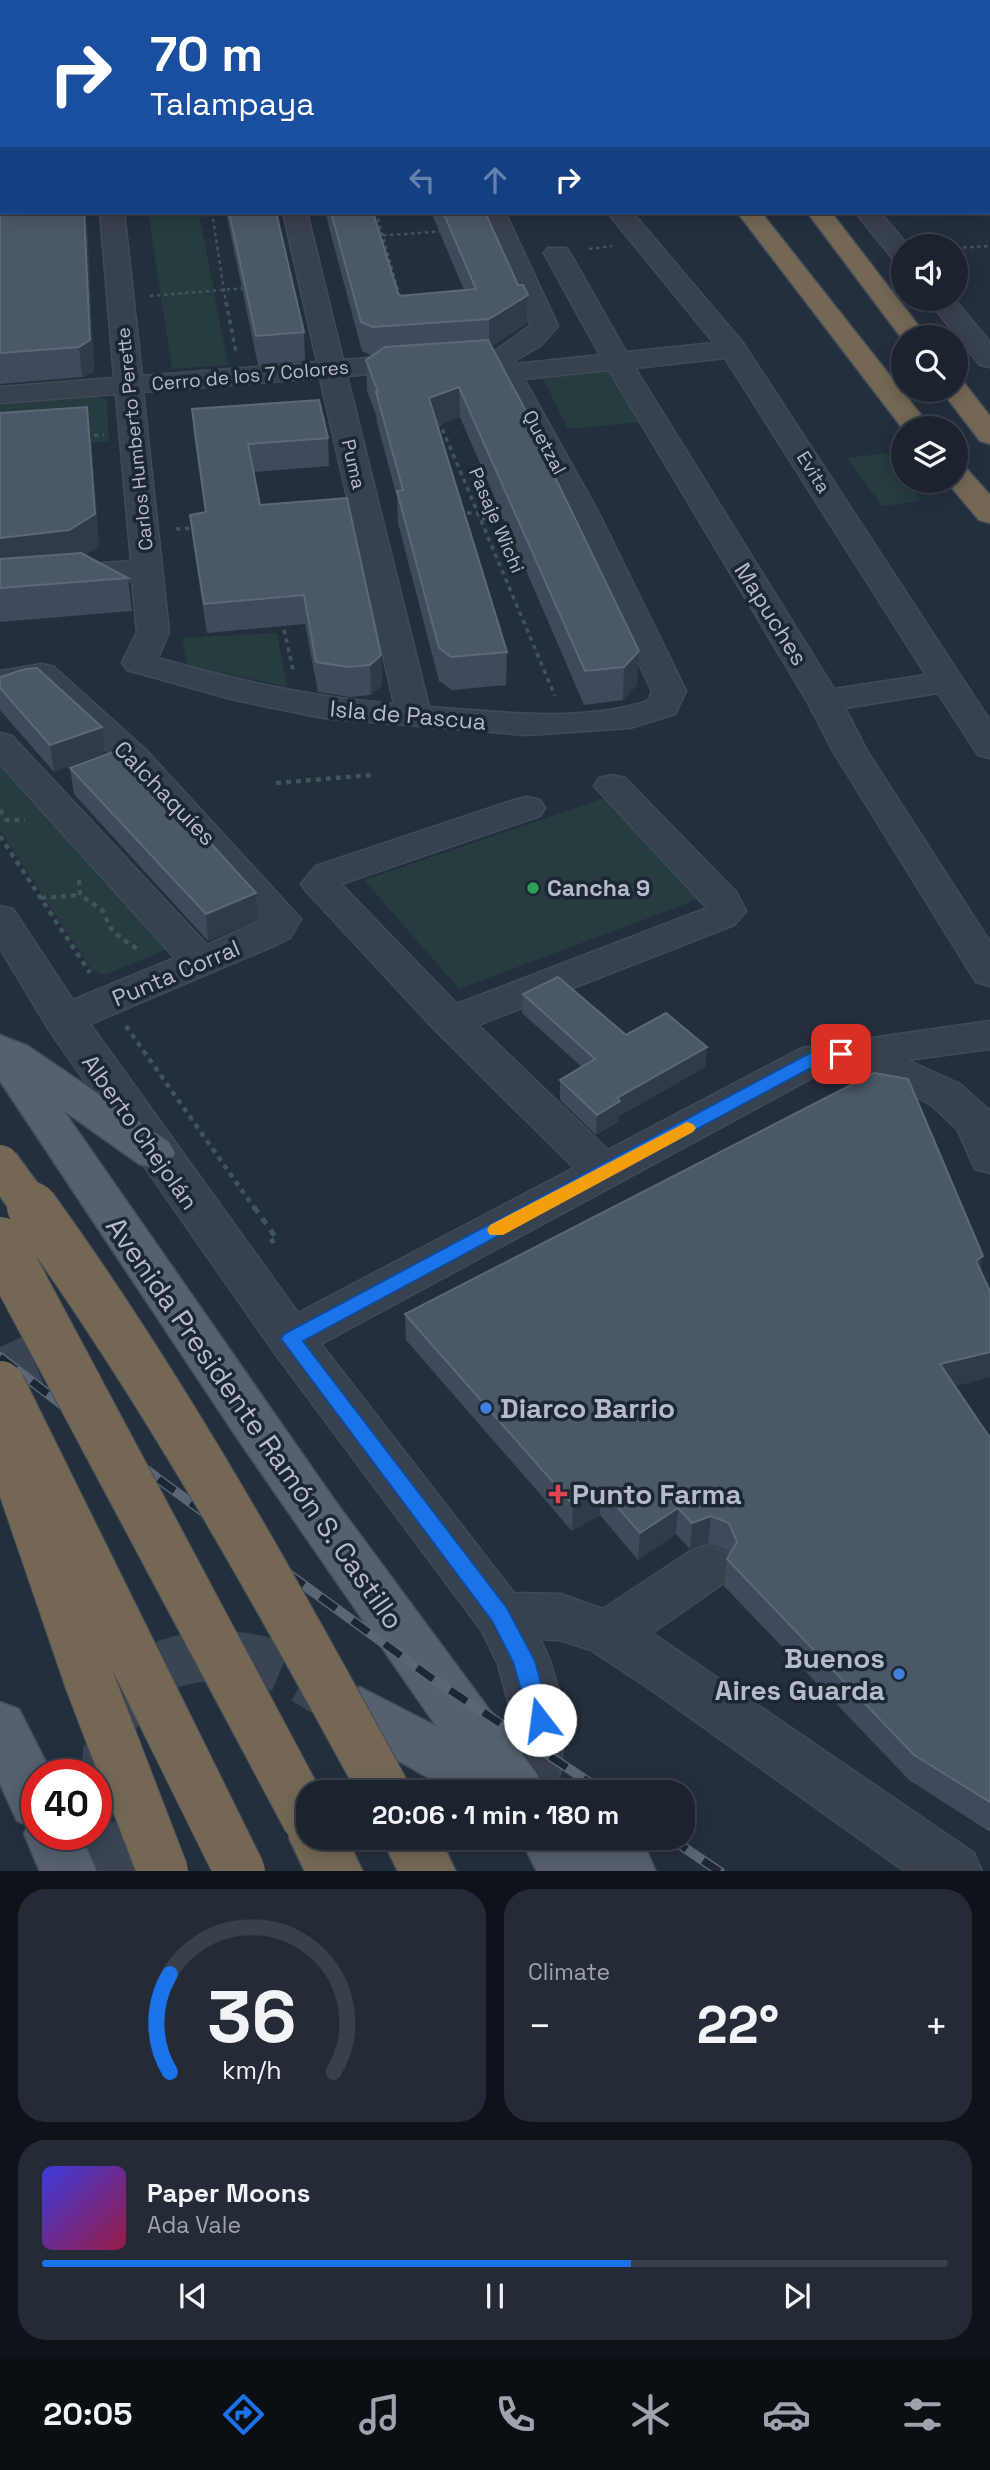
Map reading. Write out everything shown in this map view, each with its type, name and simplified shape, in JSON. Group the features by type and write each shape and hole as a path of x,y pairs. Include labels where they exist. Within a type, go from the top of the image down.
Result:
{"highway":[{"path":"750,214 908,416"},
{"path":"821,214 905,325"},
{"path":"964,402 990,435"},
{"path":"968,488 990,514"},
{"path":"0,1164 48,1227 176,1428 294,1624 378,1780"},
{"path":"0,1242 296,1797"},
{"path":"0,1386 240,1871"},
{"path":"0,1418 90,1682 163,1871"},
{"path":"324,1850 335,1871"},
{"path":"417,1850 428,1871"}],"main road":[{"path":"0,1048 154,1153"},
{"name":"Avenida Presidente Ramón S. Castillo","path":"0,1048 170,1302 430,1677 508,1780"},
{"path":"360,1711 483,1780"},
{"path":"0,1726 21,1770"},
{"path":"59,1850 69,1871"},
{"path":"556,1850 570,1871"},
{"path":"595,1850 628,1871"}],"street":[{"name":"Carlos Humberto Perette","path":"112,214 127,385 149,569 153,632 139,663"},
{"name":"Puma","path":"295,214 414,715"},
{"name":"Evita","path":"621,214 733,349 990,748"},
{"path":"869,214 891,241"},
{"path":"493,363 531,340 545,326 497,219"},
{"name":"Mapuches","path":"557,253 648,416 824,701 850,751 990,973"},
{"path":"950,311 990,359"},
{"path":"493,363 619,361 733,349"},
{"name":"Cerro de los 7 Colores","path":"0,395 431,361"},
{"name":"Quetzal","path":"493,363 582,510 669,691"},
{"path":"0,580 149,569"},
{"name":"Isla de Pascua","path":"139,663 301,705 527,725 631,718 663,707 669,691"},
{"name":"Calchaquíes","path":"0,681 41,674 134,757 282,919"},
{"path":"824,701 946,682"},
{"path":"0,743 36,805 201,961"},
{"path":"36,805 89,773 134,757"},
{"path":"450,1021 721,916 727,911 723,900 612,786"},
{"path":"527,808 329,874 320,884 450,1021 605,1173"},
{"name":"Alberto Chejolán","path":"0,918 64,1020 154,1153 290,1339"},
{"name":"Punta Corral","path":"64,1020 276,929 282,919"},
{"path":"531,1780 540,1720 524,1661 500,1615 290,1339 816,1058 990,1035"},
{"path":"816,1058 897,1071 945,1094 975,1121 990,1158"},
{"path":"609,1634 707,1567"},
{"path":"500,1615 560,1617 609,1634 672,1674 954,1871"}],"path":[{"path":"212,214 223,290 241,375"},
{"path":"377,214 431,361"},
{"path":"370,236 497,219"},
{"path":"557,253 644,242"},
{"path":"968,247 990,246"},
{"path":"142,296 249,288"},
{"name":"Pasaje Wichi","path":"436,413 566,723"},
{"path":"77,437 132,432"},
{"path":"482,519 582,510"},
{"path":"453,513 478,513"},
{"path":"164,530 205,527"},
{"path":"280,614 301,705"},
{"path":"276,783 371,775"},
{"path":"0,810 6,820 36,805"},
{"path":"41,898 80,895"}],"green space":[{"path":"148,214 226,214 200,218 228,365 172,369"},
{"path":"610,366 641,422 568,429 540,372"},
{"path":"96,395 107,400 109,441 0,452 0,403"},
{"path":"886,453 891,460 891,493 916,493 922,501 882,506 847,458"},
{"path":"277,633 287,687 187,665 182,638"},
{"path":"0,749 173,947 104,975 91,969 0,830"},
{"name":"Cancha 9","path":"608,797 704,897 459,989 364,880"}],"building":[{"path":"0,214 84,214 90,340 79,347 0,353"},
{"path":"229,214 276,214 304,332 256,336"},
{"path":"332,214 374,214 399,296 476,289 444,214 486,214 518,285 523,285 528,295 489,319 373,327 361,322"},
{"path":"488,340 560,475 554,475 639,651 624,667 585,671 459,387 429,398 507,652 451,657 439,648 397,491 403,490 378,392 366,360 385,347"},
{"path":"319,400 328,438 248,444 260,505 347,498 381,655 370,665 348,667 316,662 304,595 204,604 190,515 206,512 192,409"},
{"path":"87,407 95,514 69,530 0,538 0,413"},
{"path":"81,553 128,578 0,588 0,559"},
{"path":"37,668 102,727 50,745 0,688 0,677"},
{"path":"124,748 256,893 206,914 70,768"},
{"path":"558,977 626,1035 666,1013 707,1047 617,1098 620,1101 597,1115 560,1080 595,1059 523,994"},
{"path":"874,1073 908,1079 983,1256 976,1261 990,1291 990,1352 940,1364 990,1438 990,1802 914,1755 727,1559 737,1542 729,1523 711,1516 692,1523 678,1508 640,1533 601,1488 573,1505 405,1314"}],"tunnel":[{"path":"0,1347 29,1411"},
{"path":"114,1871 107,1791 108,1750 116,1712 127,1692 144,1676 187,1659 236,1657 280,1667 336,1698"}],"railway":[{"path":"0,1357 157,1478 430,1677 586,1780"},
{"path":"688,1850 719,1871"}],"slow traffic":[{"path":"497,1230 687,1128"}],"place":[{"name":"Cancha 9","path":"533,888"},
{"name":"Diarco Barrio","path":"486,1408"},
{"name":"Punto Farma","path":"558,1494"},
{"name":"Buenos Aires Guarda","path":"899,1674"}],"route":[{"path":"540,1720 524,1661 500,1615 290,1339 816,1058 841,1054"}]}
